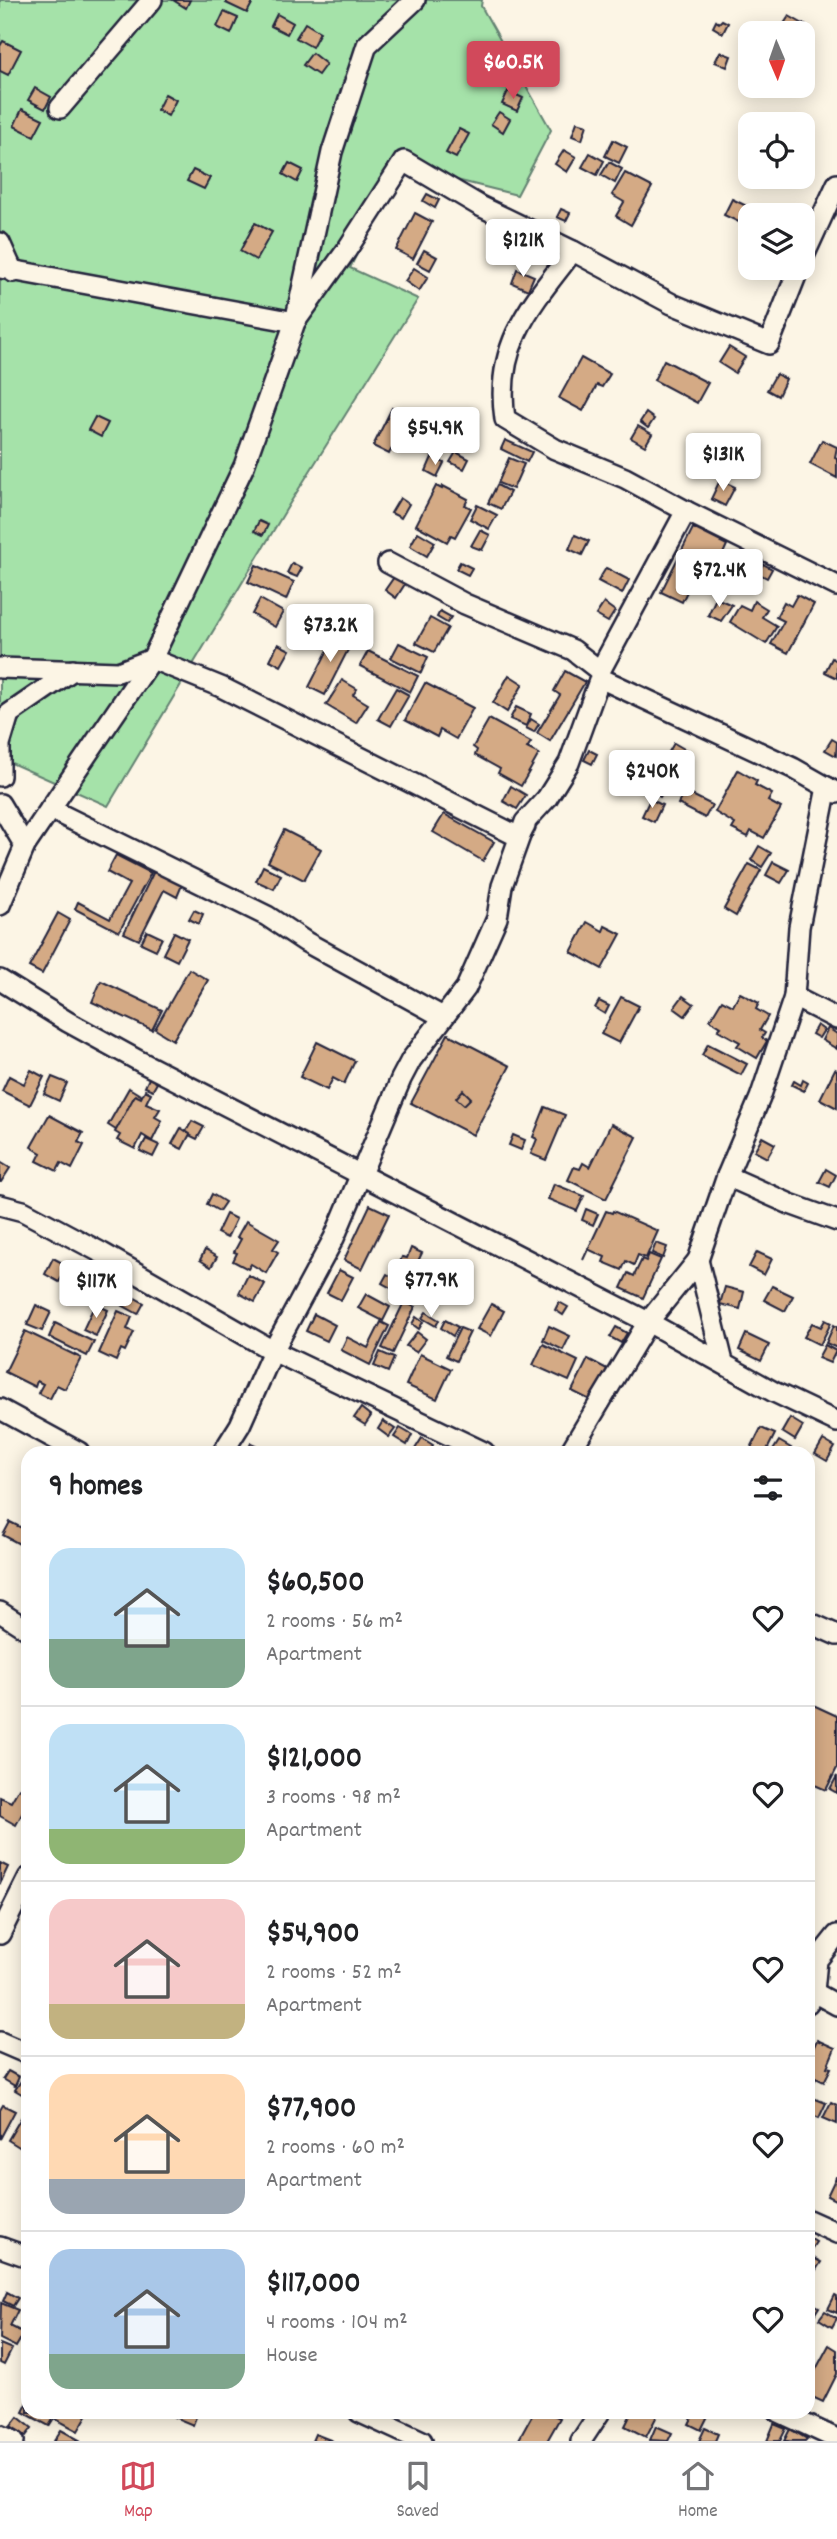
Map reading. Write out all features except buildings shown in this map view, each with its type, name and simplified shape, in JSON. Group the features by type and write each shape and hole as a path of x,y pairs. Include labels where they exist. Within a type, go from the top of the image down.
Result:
{"street":[{"path":"60,108 152,0"},
{"path":"0,905 25,846 152,659 244,466 295,322 332,152 368,45 407,3"},
{"path":"295,322 346,251 404,161 480,206 672,303 769,344 794,280"},
{"path":"815,232 837,184"},
{"path":"0,243 7,270 295,322"},
{"path":"573,251 533,304 512,340 505,367 505,419 555,450 625,478 837,586"},
{"path":"227,1446 240,1425 273,1351 323,1260 401,1079 411,1060 466,988 497,918 502,886 519,837 686,511"},
{"path":"388,563 465,604 573,650 600,675 793,768 832,790 799,927 794,997 761,1098 727,1175 698,1260 648,1322 574,1446"},
{"path":"0,668 118,671 152,659 221,687 519,837"},
{"path":"0,776 0,744 9,714 74,670"},
{"path":"0,804 25,846"},
{"path":"50,809 267,916 306,942 443,1017"},
{"path":"0,980 68,1022 141,1062 648,1322 774,1392 837,1422"},
{"path":"794,997 837,1019"},
{"path":"727,1175 790,1204 837,1221"},
{"path":"0,1205 23,1211 273,1351 471,1446"},
{"path":"698,1260 723,1362"},
{"path":"0,1409 68,1446"},
{"path":"0,1612 21,1626"},
{"path":"815,1625 837,1635"},
{"path":"0,1934 21,1892"},
{"path":"815,1970 817,1960 837,1935"},
{"path":"815,1996 837,2006"},
{"path":"0,2042 21,2051"},
{"path":"815,2223 837,2233"},
{"path":"0,2247 21,2254"},
{"path":"374,2419 422,2441"},
{"path":"581,2441 595,2419"},
{"path":"794,2419 837,2439"},
{"path":"0,2435 15,2441"}],"green space":[{"path":"0,0 482,0 481,6 551,130 517,195 400,166 350,268 418,299 290,503 108,806 0,758"}]}
